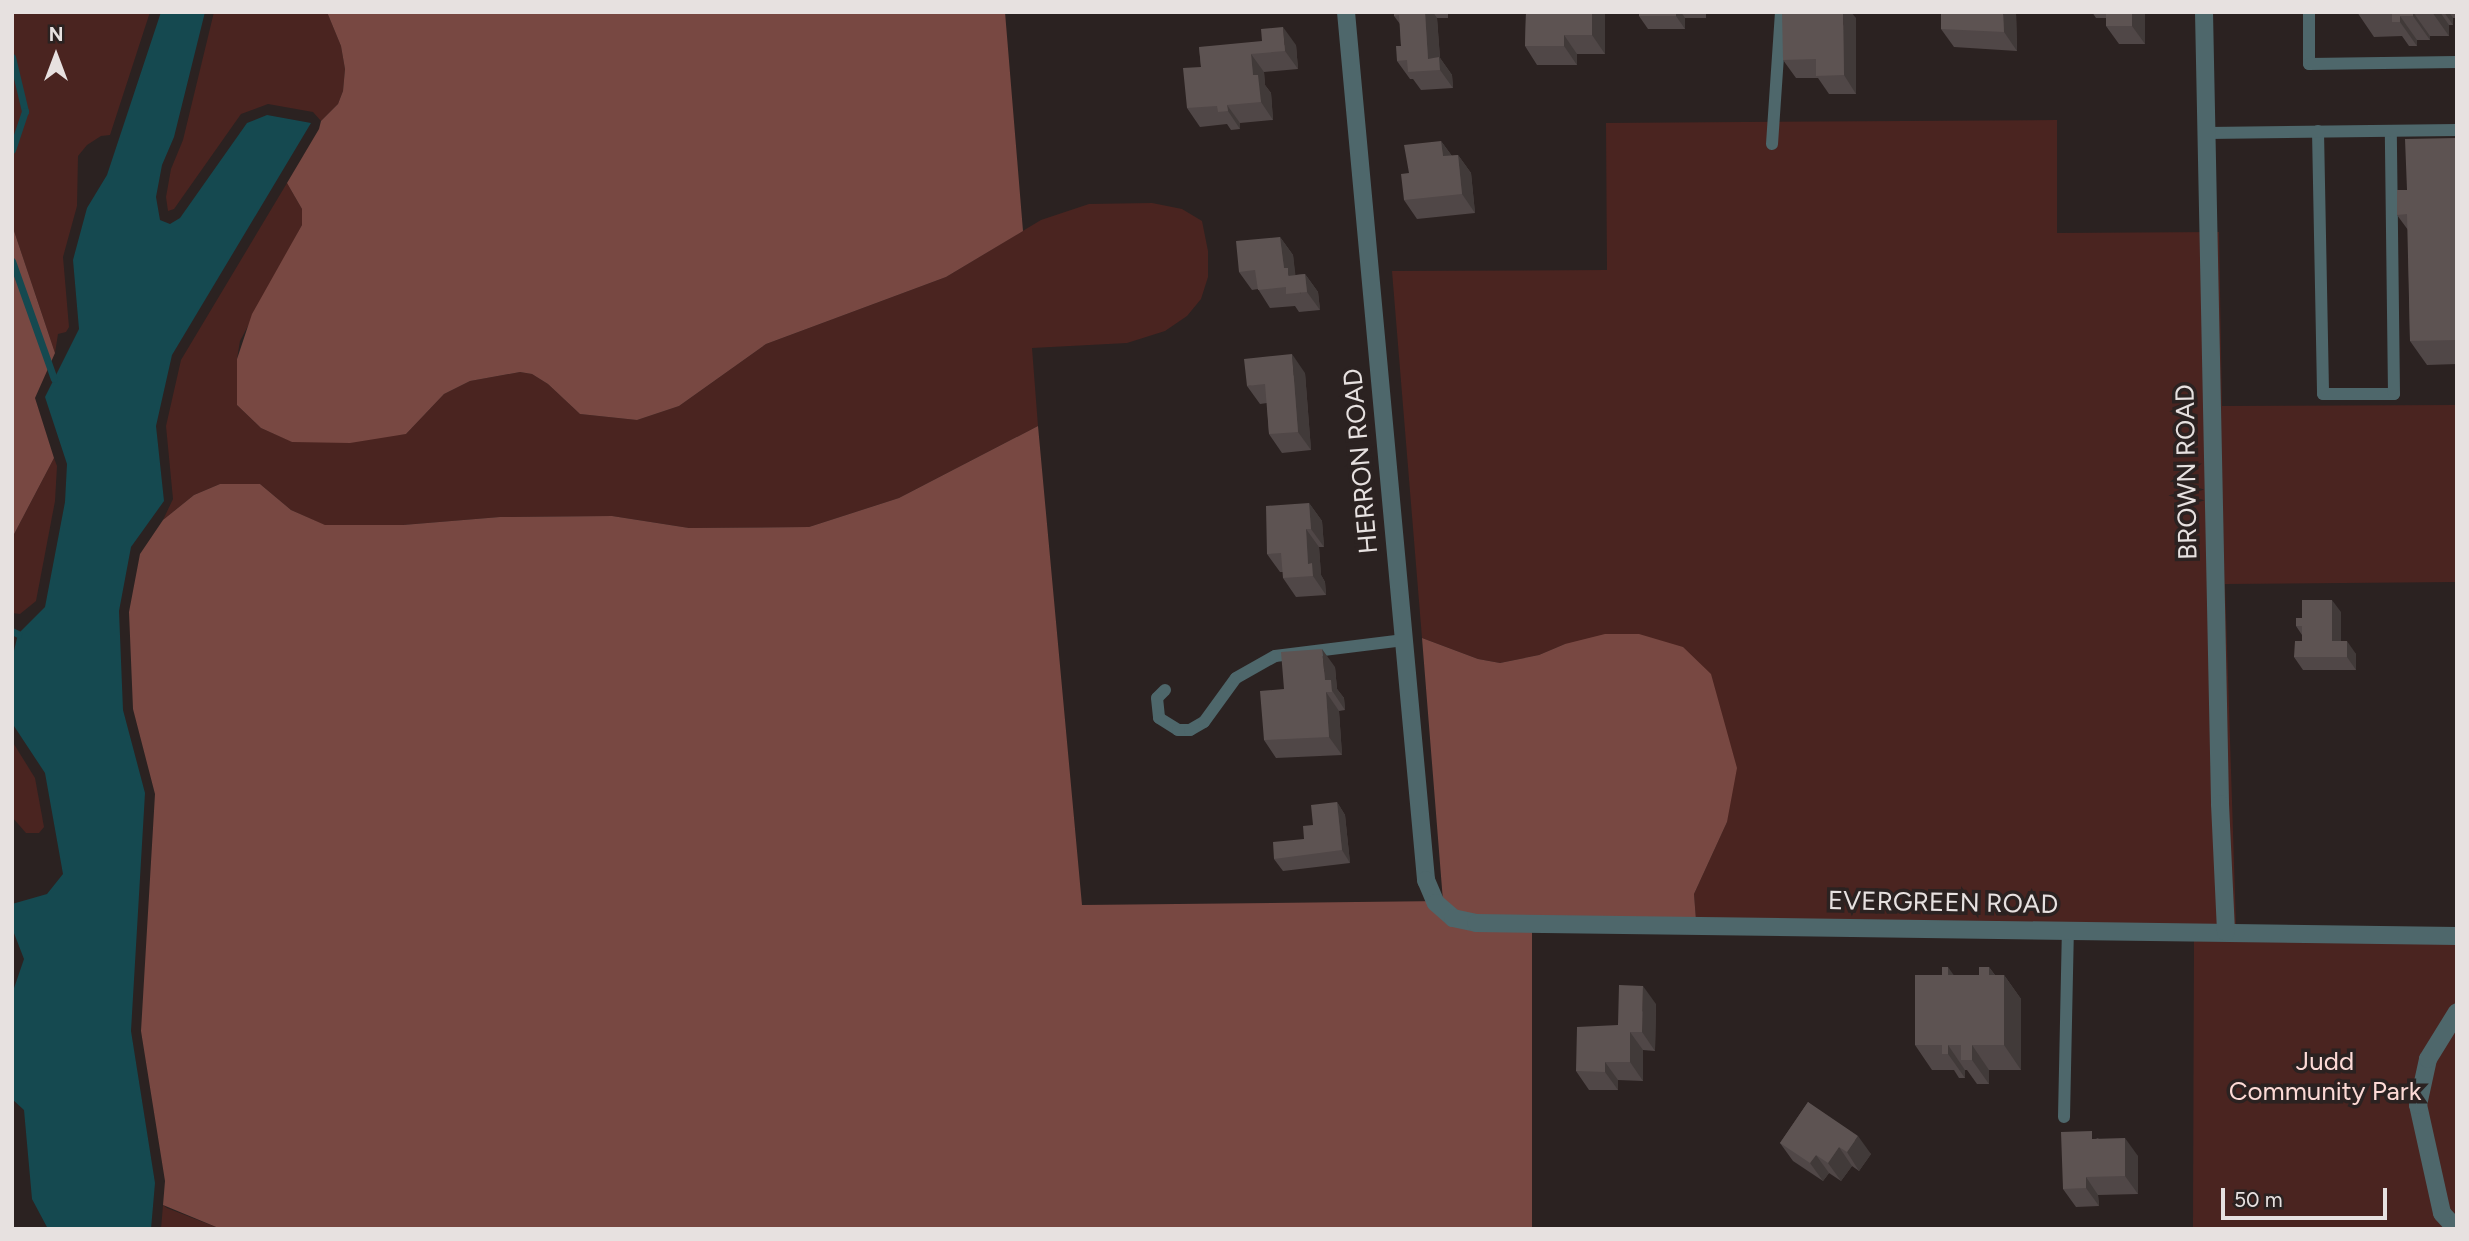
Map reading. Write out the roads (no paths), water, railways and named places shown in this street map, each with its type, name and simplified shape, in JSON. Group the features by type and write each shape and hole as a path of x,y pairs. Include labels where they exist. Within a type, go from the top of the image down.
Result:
{"street":[{"name":"HERRON ROAD","path":"1346,12 1426,880 1436,903"},
{"name":"BROWN ROAD","path":"2204,12 2220,804 2226,932"},
{"name":"EVERGREEN ROAD","path":"1436,903 1453,918 1476,923 2457,936"},
{"path":"2454,1225 2442,1213 2418,1105 2428,1059 2457,1012"}],"lane":[{"path":"1772,144 1781,12"},
{"path":"2309,12 2309,64 2457,62"},
{"path":"2207,132 2457,130"},
{"path":"2318,131 2323,394 2394,394 2391,131"},
{"path":"1165,690 1157,698 1159,718 1178,730 1190,730 1204,722 1236,678 1275,656 1404,640"},
{"path":"2064,1117 2068,931"}],"water":[{"path":"161,12 205,12 174,137 162,165 156,197 160,220 170,224 180,218 247,123 267,115 311,123 172,355 156,426 164,501 131,547 119,611 123,710 145,793 131,1031 155,1183 151,1229 48,1229 32,1199 24,1110 12,1099 12,994 24,959 12,928 12,904 47,894 63,874 45,773 12,723 12,659 18,634 45,607 65,502 67,464 45,397 79,329 73,260 87,208 107,175"}],"waterway":[{"path":"12,57 25,111 12,150"},
{"path":"12,261 54,379"},
{"path":"12,631 18,634"}],"park label":[{"name":"Judd Community Park","path":"2325,1077"}]}
